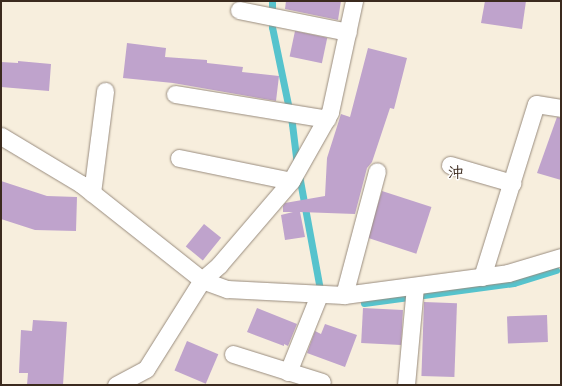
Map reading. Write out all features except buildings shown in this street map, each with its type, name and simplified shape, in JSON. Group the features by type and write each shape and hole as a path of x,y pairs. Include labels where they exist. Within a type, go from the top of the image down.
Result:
{"street":[{"path":"116,385 146,369 202,280 219,265 296,174 327,120 330,112 354,1"},
{"path":"239,10 348,32"},
{"path":"92,193 105,91"},
{"path":"175,94 327,120"},
{"path":"482,277 536,104 561,108"},
{"path":"1,136 81,184 202,280 227,289 319,295 415,294 482,277 508,273 561,257"},
{"path":"179,158 296,174"},
{"path":"450,165 512,183"},
{"path":"344,295 377,171"},
{"path":"406,385 415,294"},
{"path":"288,372 319,295"},
{"path":"233,354 322,382"}],"waterway":[{"path":"272,1 272,27 292,124 297,163"},
{"path":"299,175 320,289"},
{"path":"364,303 514,283 556,270"}],"district":[{"name":"沖","path":"456,171"}]}
